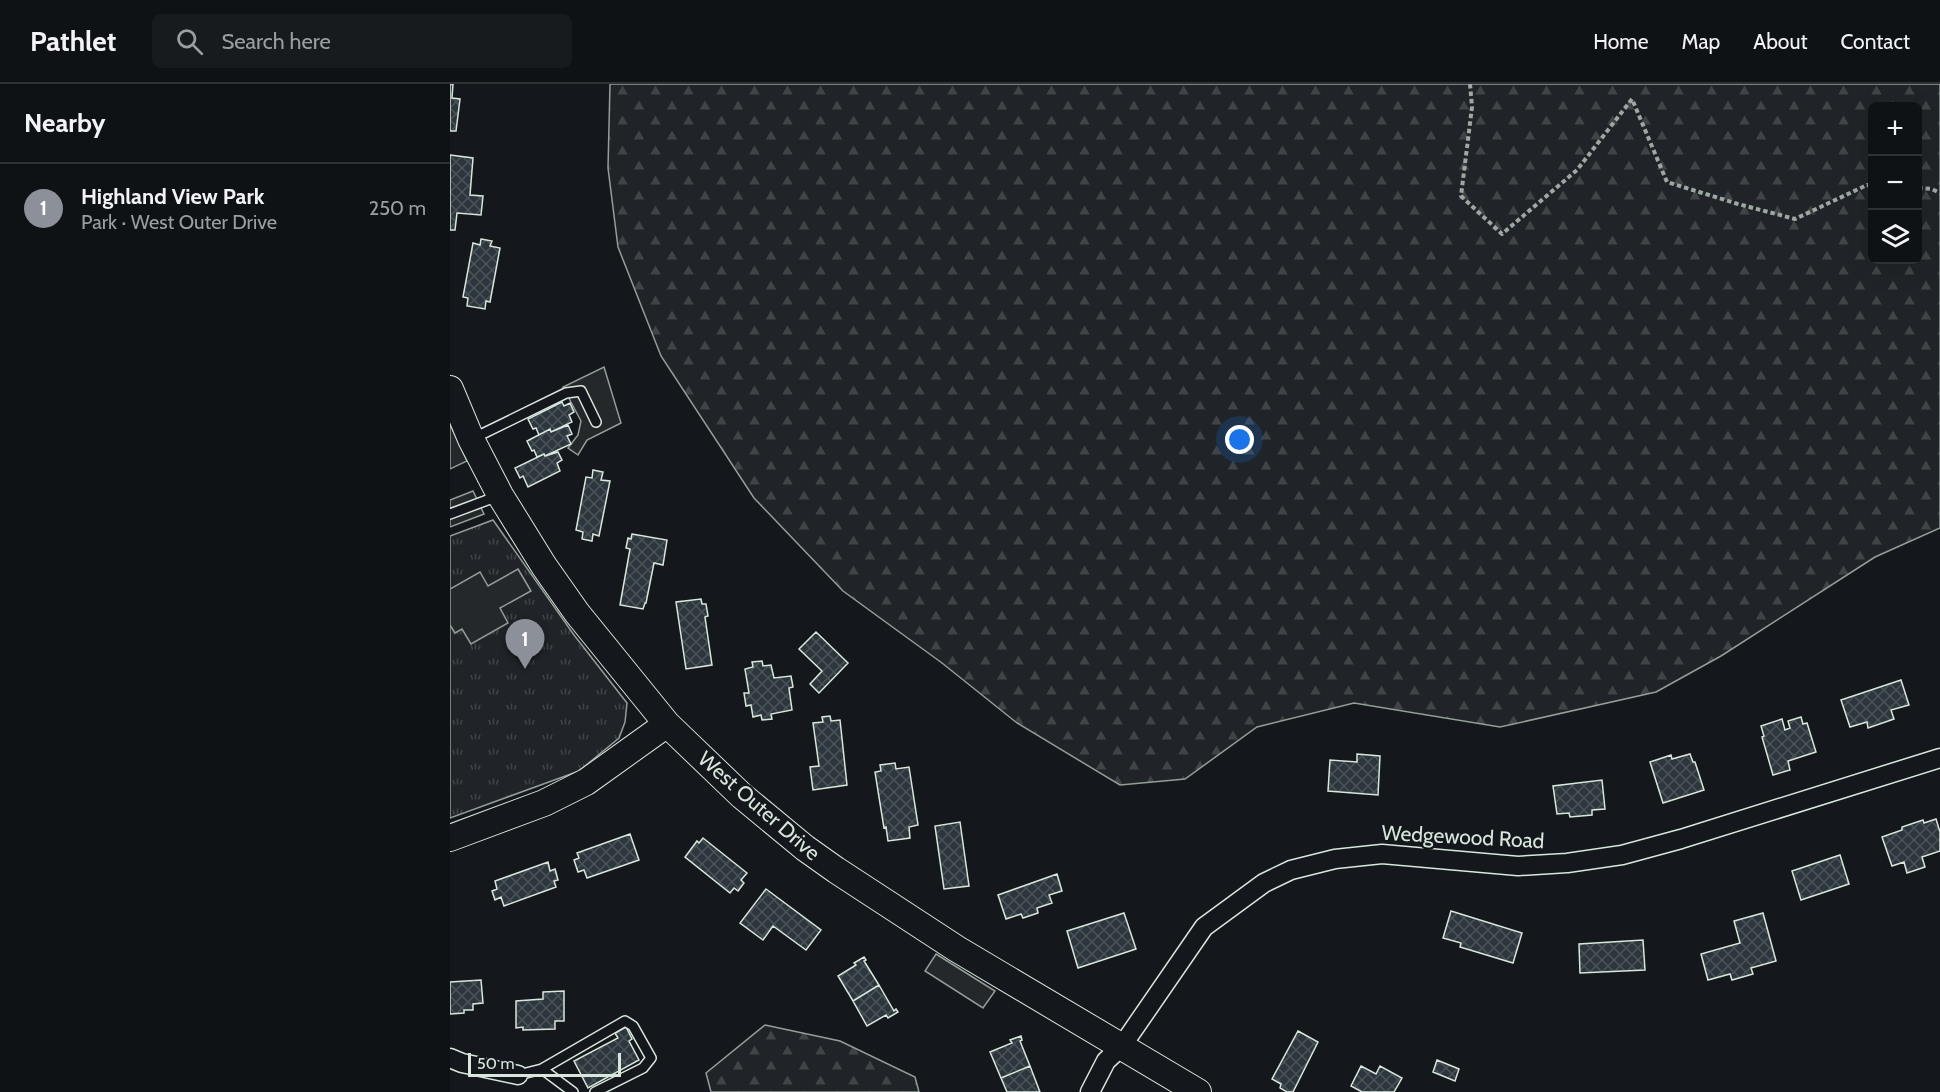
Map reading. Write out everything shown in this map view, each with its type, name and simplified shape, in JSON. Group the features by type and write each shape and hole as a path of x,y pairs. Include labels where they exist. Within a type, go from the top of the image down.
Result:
{"street":[{"name":"West Outer Drive","path":"450,389 471,439 500,495 544,566 577,613 667,724 742,796 813,854 957,948 1198,1092"},
{"path":"450,838 544,803 586,782 667,724"},
{"name":"Wedgewood Road","path":"1090,1092 1106,1061 1122,1046 1204,927 1264,883 1291,870 1335,859 1382,854 1518,866 1567,863 1622,855 1681,839 1940,758"},
{"path":"450,1058 518,1075"}],"lane":[{"path":"471,439 566,393 580,391 596,422"},
{"path":"450,514 500,495"},
{"path":"518,1075 542,1069 625,1021 633,1026 651,1058 642,1068 595,1092"},
{"path":"542,1069 573,1092"}],"path":[{"path":"1470,84 1472,107 1461,196 1502,234 1577,171 1632,99 1667,182 1796,219 1868,185"},
{"path":"1922,188 1932,189 1940,193"}],"green space":[{"path":"610,84 1940,84 1940,528 1875,557 1721,656 1656,692 1500,727 1354,703 1257,727 1185,779 1120,785 1017,723 942,663 843,591 754,498 661,356 618,247 608,168"},
{"path":"493,520 574,635 627,703 625,722 619,738 579,771 450,818 450,536"},
{"path":"765,1025 840,1041 915,1077 919,1092 711,1092 706,1073"}],"shaded area":[{"path":"604,367 621,423 587,440 578,455 568,448 578,435 581,421 563,387"},
{"path":"450,424 467,461 450,469"},
{"path":"473,491 484,514 450,527 450,500"},
{"path":"518,569 531,591 500,608 508,623 471,644 462,629 455,633 450,625 450,589 480,572 488,586"},
{"path":"936,954 995,991 983,1008 925,971"}],"building":[{"path":"450,84 453,84 452,98 460,99 456,131 450,131"},
{"path":"450,155 473,158 470,195 483,196 481,215 457,213 455,230 450,230"},
{"path":"481,239 492,241 490,246 500,248 490,302 486,301 485,309 467,306 468,298 463,297 473,243 480,245"},
{"path":"562,402 564,406 570,403 574,412 569,415 572,422 539,435 528,419"},
{"path":"568,425 572,434 567,436 571,444 545,456 544,454 537,457 527,441 550,429 551,432"},
{"path":"558,452 562,460 557,463 560,471 528,487 523,476 520,478 515,468 544,454 545,456"},
{"path":"593,470 603,472 601,480 610,481 599,536 593,534 592,541 582,539 583,532 576,530 586,477 592,478"},
{"path":"632,534 667,540 663,565 654,563 643,609 620,605 630,549 626,548 628,538 631,539"},
{"path":"701,599 702,604 706,604 708,616 705,617 712,665 686,669 676,602"},
{"path":"816,632 848,663 819,693 810,684 822,671 799,649"},
{"path":"762,661 763,666 771,665 774,678 791,676 793,687 789,688 792,710 771,714 772,719 762,720 761,715 753,717 751,705 746,706 744,693 749,693 745,669 753,667 752,662"},
{"path":"1901,680 1909,705 1891,710 1894,719 1868,728 1867,722 1850,727 1841,700"},
{"path":"830,716 831,721 840,720 847,785 813,790 810,767 819,766 813,723 823,722 822,717"},
{"path":"1801,717 1803,724 1807,723 1816,752 1788,761 1790,770 1773,775 1761,726 1782,719 1785,730 1790,728 1788,721"},
{"path":"1357,754 1380,756 1378,795 1328,791 1330,760 1357,762"},
{"path":"1690,754 1704,790 1663,803 1650,762 1671,755 1672,759"},
{"path":"895,763 896,769 909,767 918,825 909,827 910,838 888,841 875,772 881,771 880,765"},
{"path":"1602,780 1605,809 1592,810 1592,815 1570,817 1569,813 1557,814 1553,786"},
{"path":"1936,819 1940,832 1940,851 1922,857 1925,867 1907,873 1904,862 1892,866 1882,837 1923,820 1924,823"},
{"path":"960,822 969,886 944,889 935,826"},
{"path":"630,834 639,860 587,878 584,870 578,872 574,860 579,858 577,853"},
{"path":"703,838 747,873 741,880 744,883 738,891 734,888 730,893 685,857 697,841 699,843"},
{"path":"1840,855 1849,884 1801,900 1792,871"},
{"path":"548,862 550,871 555,869 558,880 554,881 556,887 504,906 501,897 495,900 492,891 497,889 495,881"},
{"path":"1057,874 1062,891 1049,895 1052,903 1037,908 1038,913 1023,918 1021,914 1006,919 998,895"},
{"path":"766,889 821,930 806,950 773,926 763,940 740,923"},
{"path":"1451,911 1522,933 1513,963 1460,947 1461,943 1443,938"},
{"path":"1124,913 1136,949 1078,968 1067,931"},
{"path":"1763,913 1776,961 1751,968 1753,974 1732,980 1730,974 1708,980 1701,954 1740,943 1734,921"},
{"path":"1643,940 1645,970 1580,973 1579,944"},
{"path":"864,957 866,960 864,961 879,985 853,1001 838,976"},
{"path":"481,980 483,1003 473,1004 473,1010 464,1010 464,1013 450,1014 450,982"},
{"path":"879,985 894,1011 896,1009 898,1012 888,1018 886,1015 867,1026 853,1001"},
{"path":"564,991 564,1021 555,1021 555,1029 523,1030 523,1027 516,1028 516,1001 543,999 543,992"},
{"path":"626,1027 632,1039 629,1041 639,1060 588,1088 574,1061 618,1038 615,1033"},
{"path":"1298,1031 1318,1042 1293,1092 1287,1092 1280,1088 1281,1084 1272,1079"},
{"path":"1021,1036 1020,1041 1030,1066 1001,1078 990,1052 1012,1043 1010,1040"},
{"path":"1437,1060 1459,1069 1455,1081 1433,1072"},
{"path":"1030,1066 1040,1092 1007,1092 1001,1078"},
{"path":"1361,1066 1376,1074 1380,1066 1402,1078 1394,1092 1362,1092 1351,1086"}],"place":[{"name":"Highland View Park","path":"525,669"}]}
